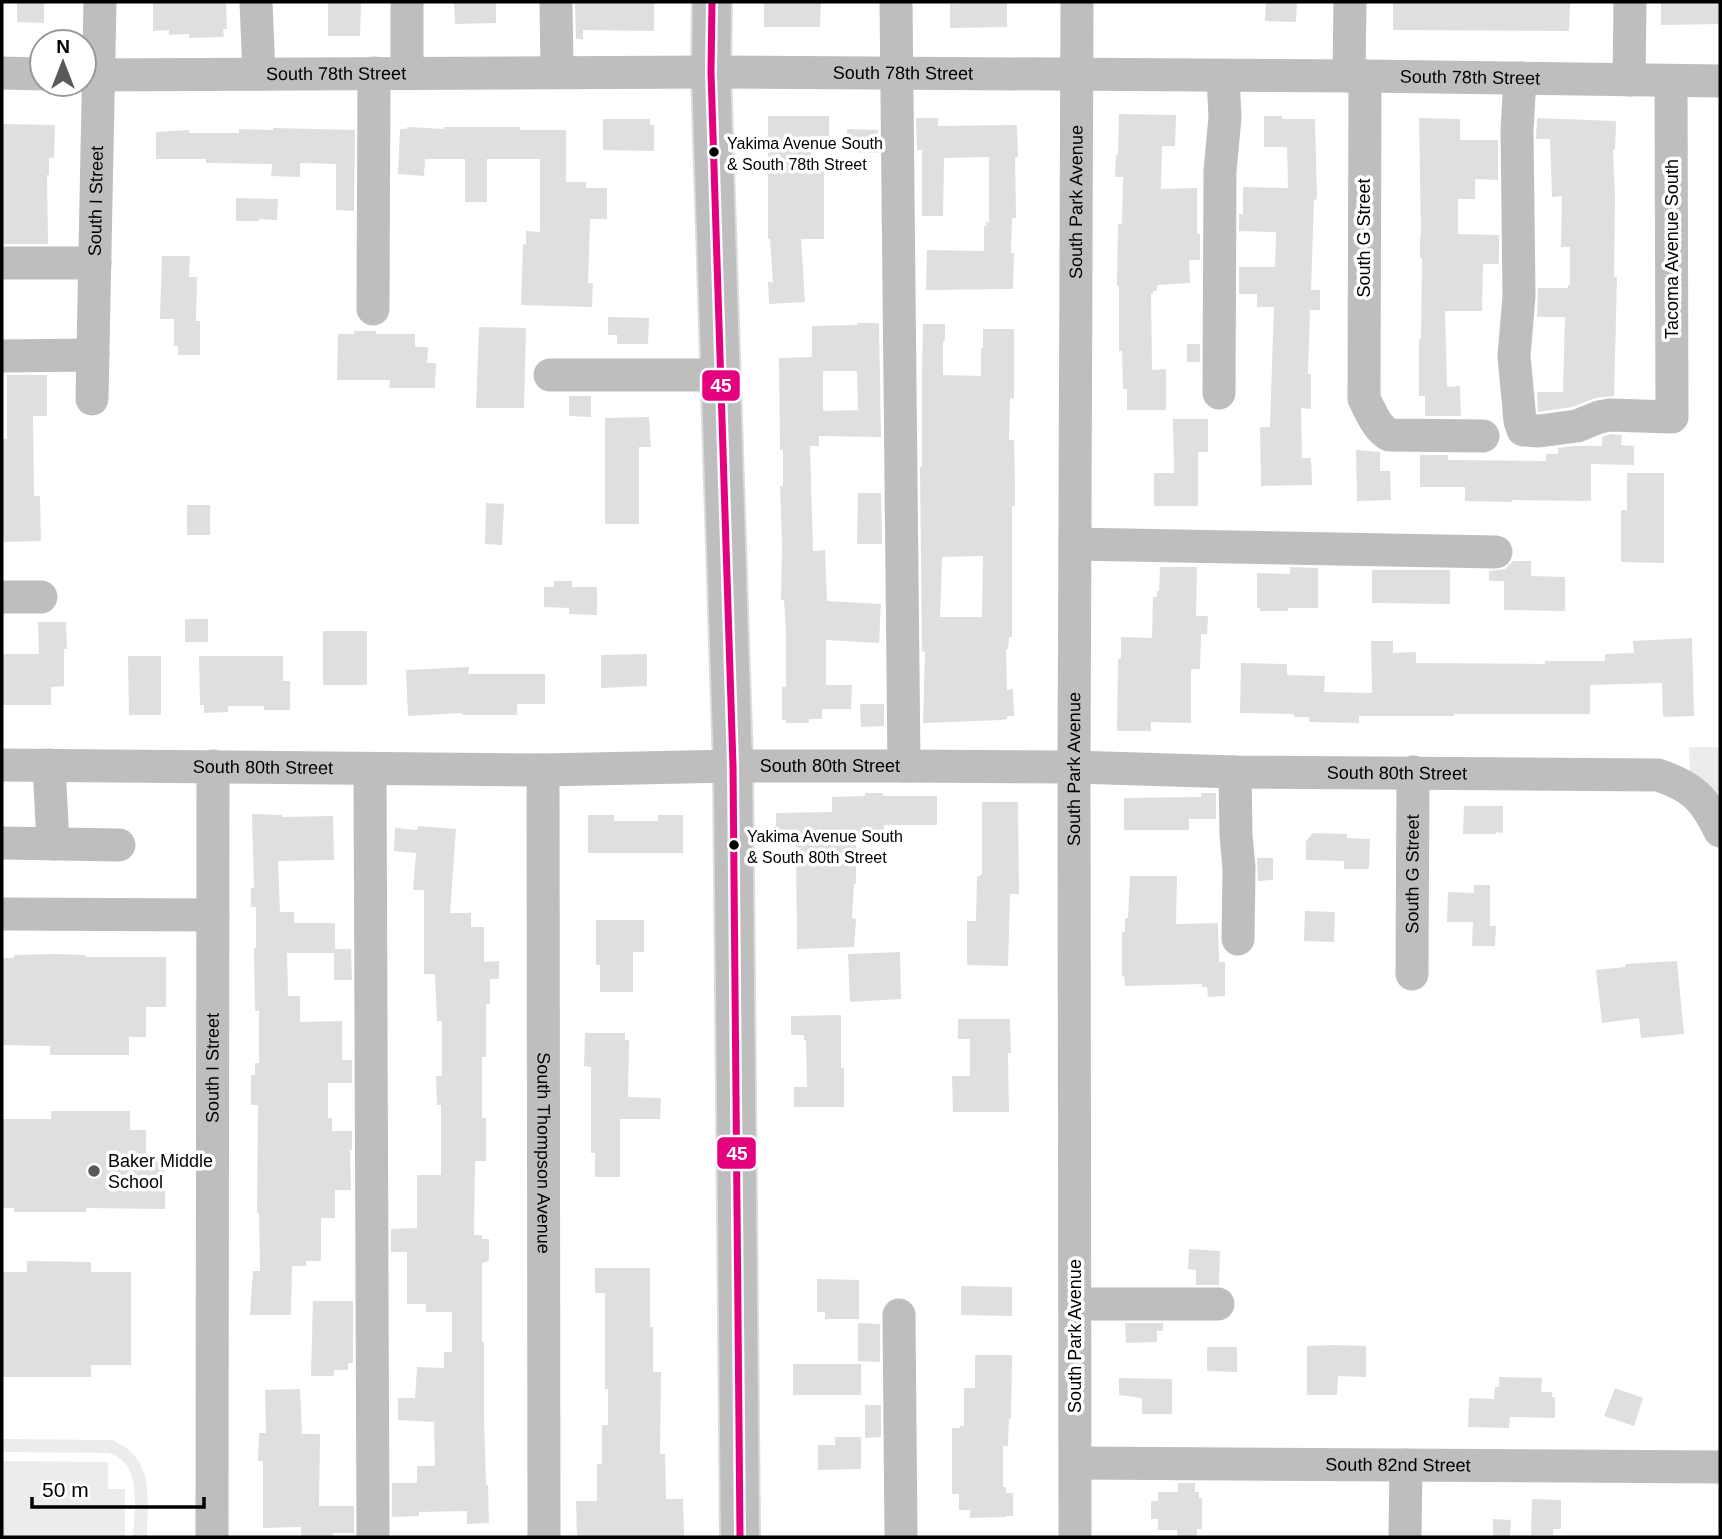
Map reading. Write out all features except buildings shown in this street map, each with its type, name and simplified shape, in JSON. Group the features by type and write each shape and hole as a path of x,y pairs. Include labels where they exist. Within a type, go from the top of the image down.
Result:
{"main road":[{"path":"712,2 711,72 733,766 740,1537"}],"street":[{"name":"South I Street","path":"97,28 100,2"},
{"path":"256,2 259,74"},
{"path":"407,2 407,73"},
{"path":"556,2 557,72"},
{"path":"896,2 904,766"},
{"name":"South Park Avenue","path":"1075,1537 1077,2"},
{"name":"South G Street","path":"1350,2 1357,76 1364,399 1384,433 1389,435 1483,436"},
{"path":"1629,80 1630,2"},
{"name":"South 78th Street","path":"98,75 711,72 1720,81"},
{"path":"373,309 374,73"},
{"path":"2,74 28,74"},
{"path":"1219,393 1220,171 1225,117 1223,76"},
{"name":"Tacoma Avenue South","path":"1520,78 1517,130 1519,296 1514,356 1520,421 1523,430 1539,432 1577,426 1609,415 1672,417 1671,81"},
{"name":"South I Street","path":"91,98 95,263 92,399"},
{"path":"2,263 95,263"},
{"path":"2,356 93,355"},
{"path":"550,375 720,375"},
{"path":"1075,544 1496,552"},
{"path":"2,597 41,597"},
{"name":"South 80th Street","path":"2,765 543,770 733,766 1074,767 1235,772 1658,775 1679,782 1695,794 1710,810 1720,831"},
{"path":"49,765 53,844"},
{"name":"South I Street","path":"212,1537 213,766"},
{"path":"370,769 373,1537"},
{"name":"South Thompson Avenue","path":"543,770 544,1537"},
{"path":"1235,772 1239,867 1238,939"},
{"name":"South G Street","path":"1412,974 1413,772"},
{"path":"2,843 119,845"},
{"path":"2,914 213,915"},
{"path":"1075,1304 1217,1304"},
{"path":"899,1315 901,1537"},
{"name":"South 82nd Street","path":"1076,1463 1720,1467"},
{"path":"1405,1537 1406,1465"}],"shaded area":[{"path":"1689,747 1720,747 1720,807 1690,781"},
{"path":"2,1439 112,1440 126,1448 136,1458 146,1481 147,1537 133,1537 133,1481 127,1466 119,1458 109,1453 2,1452"},
{"path":"2,1461 108,1462 108,1489 125,1489 125,1537 2,1537"}],"transit line":[{"name":"45","path":"712,2 711,72 733,766 740,1537"}],"place":[{"name":"Yakima Avenue South & South 78th Street","path":"714,152"},
{"name":"Yakima Avenue South & South 80th Street","path":"734,845"},
{"name":"Baker Middle School","path":"94,1171"}]}
